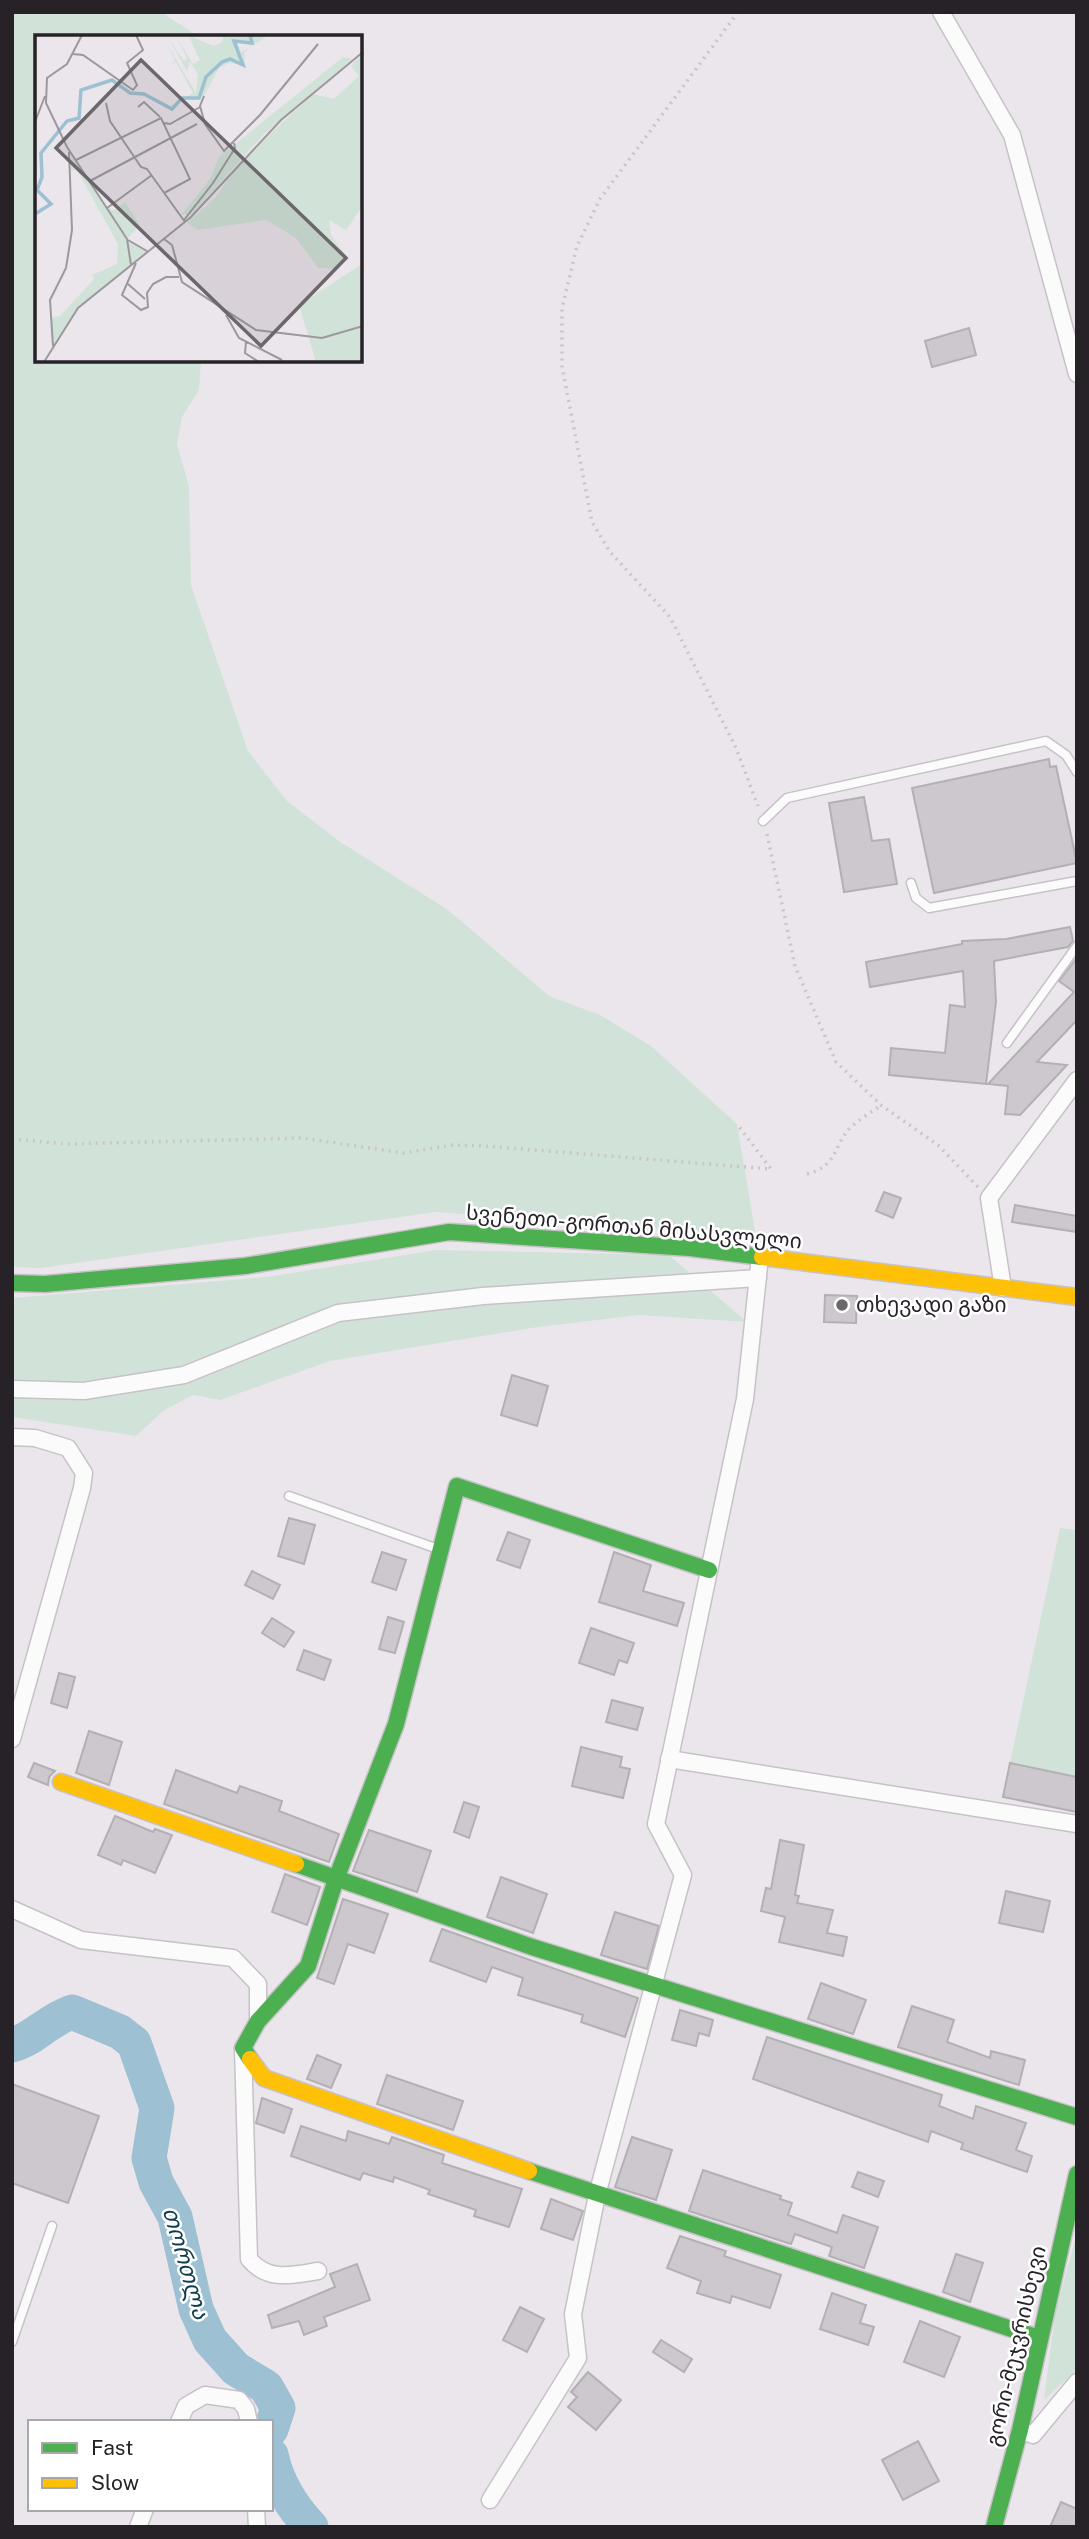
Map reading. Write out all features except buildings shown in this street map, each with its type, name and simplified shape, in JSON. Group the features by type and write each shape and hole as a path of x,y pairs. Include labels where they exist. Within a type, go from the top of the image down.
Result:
{"street":[{"path":"941,12 1013,135 1077,374"},
{"path":"1003,1288 989,1198 1077,1080"},
{"name":"სვენეთი-გორთან მისასვლელი","path":"12,1283 45,1284 244,1266 449,1232 690,1248 1077,1297"},
{"path":"490,2500 578,2358 573,2314 597,2196 683,1875 656,1824 745,1399 760,1257"},
{"path":"12,1389 84,1391 184,1375 338,1313 483,1296 758,1278"},
{"path":"12,1437 35,1438 68,1448 83,1473 82,1488 12,1739"},
{"path":"318,2271 271,2276 257,2268 250,2259 243,2048 258,2021 308,1965 336,1879 396,1724 457,1486 709,1570"},
{"path":"669,1759 1077,1824"},
{"path":"61,1782 532,1947 1077,2117"},
{"path":"12,1909 81,1940 233,1958 258,1984 258,2021"},
{"path":"243,2048 264,2078 597,2196 1039,2337"},
{"name":"გორი-მეჯვრისხევი","path":"994,2527 1020,2430 1077,2174"},
{"path":"1020,2430 1033,2435 1077,2382"},
{"path":"180,2420 186,2406 205,2395 239,2400 246,2409 249,2420"}],"lane":[{"path":"763,821 787,798 1046,741 1066,755 1077,772"},
{"path":"911,883 916,898 929,908 1077,881"},
{"path":"1007,1043 1077,946"},
{"path":"289,1496 441,1550"},
{"path":"12,2342 52,2226"}],"path":[{"path":"738,12 600,199 577,246 562,308 562,366 592,522 610,551 670,617 736,748 763,821 795,966 836,1062 881,1105 938,1145 989,1198"},
{"path":"807,1174 823,1170 833,1160 852,1126 881,1105"},
{"path":"12,1139 67,1144 303,1138 403,1153 453,1145 771,1169 737,1124"}],"green space":[{"path":"17,12 161,12 196,35 35,35 35,362 201,362 199,390 182,417 177,444 189,486 191,585 248,751 287,801 339,841 448,910 549,996 600,1015 651,1046 737,1124 756,1237 436,1212 41,1268 12,1267 12,15"},
{"path":"436,1250 669,1255 747,1322 639,1315 538,1327 330,1361 220,1400 193,1395 163,1411 136,1436 12,1417 12,1298 267,1277"},
{"path":"1060,1528 1077,1530 1077,1777 1010,1763"},
{"path":"1077,2233 1077,2369 1044,2400 1055,2314"}],"waterway":[{"name":"თორთლა","path":"12,2045 72,2012 120,2032 134,2043 157,2108 149,2158 156,2182 175,2217 196,2309 210,2340 236,2369 266,2387 278,2408 273,2423"},
{"name":"თორთლა","path":"273,2462 286,2494 311,2527"}],"traffic: fast":[{"path":"12,1283 45,1284 245,1266 449,1232 690,1248 762,1257"},
{"path":"250,2059 243,2048 258,2021 308,1966 336,1879 396,1724 457,1486 709,1570"},
{"path":"296,1864 532,1947 1077,2117"},
{"path":"529,2171 1039,2338"},
{"path":"994,2527 1020,2430 1077,2174"}],"traffic: slow":[{"path":"762,1257 1077,1297"},
{"path":"61,1782 296,1864"},
{"path":"250,2059 264,2078 529,2171"}],"place":[{"name":"თხევადი გაზი","path":"842,1305"}]}
